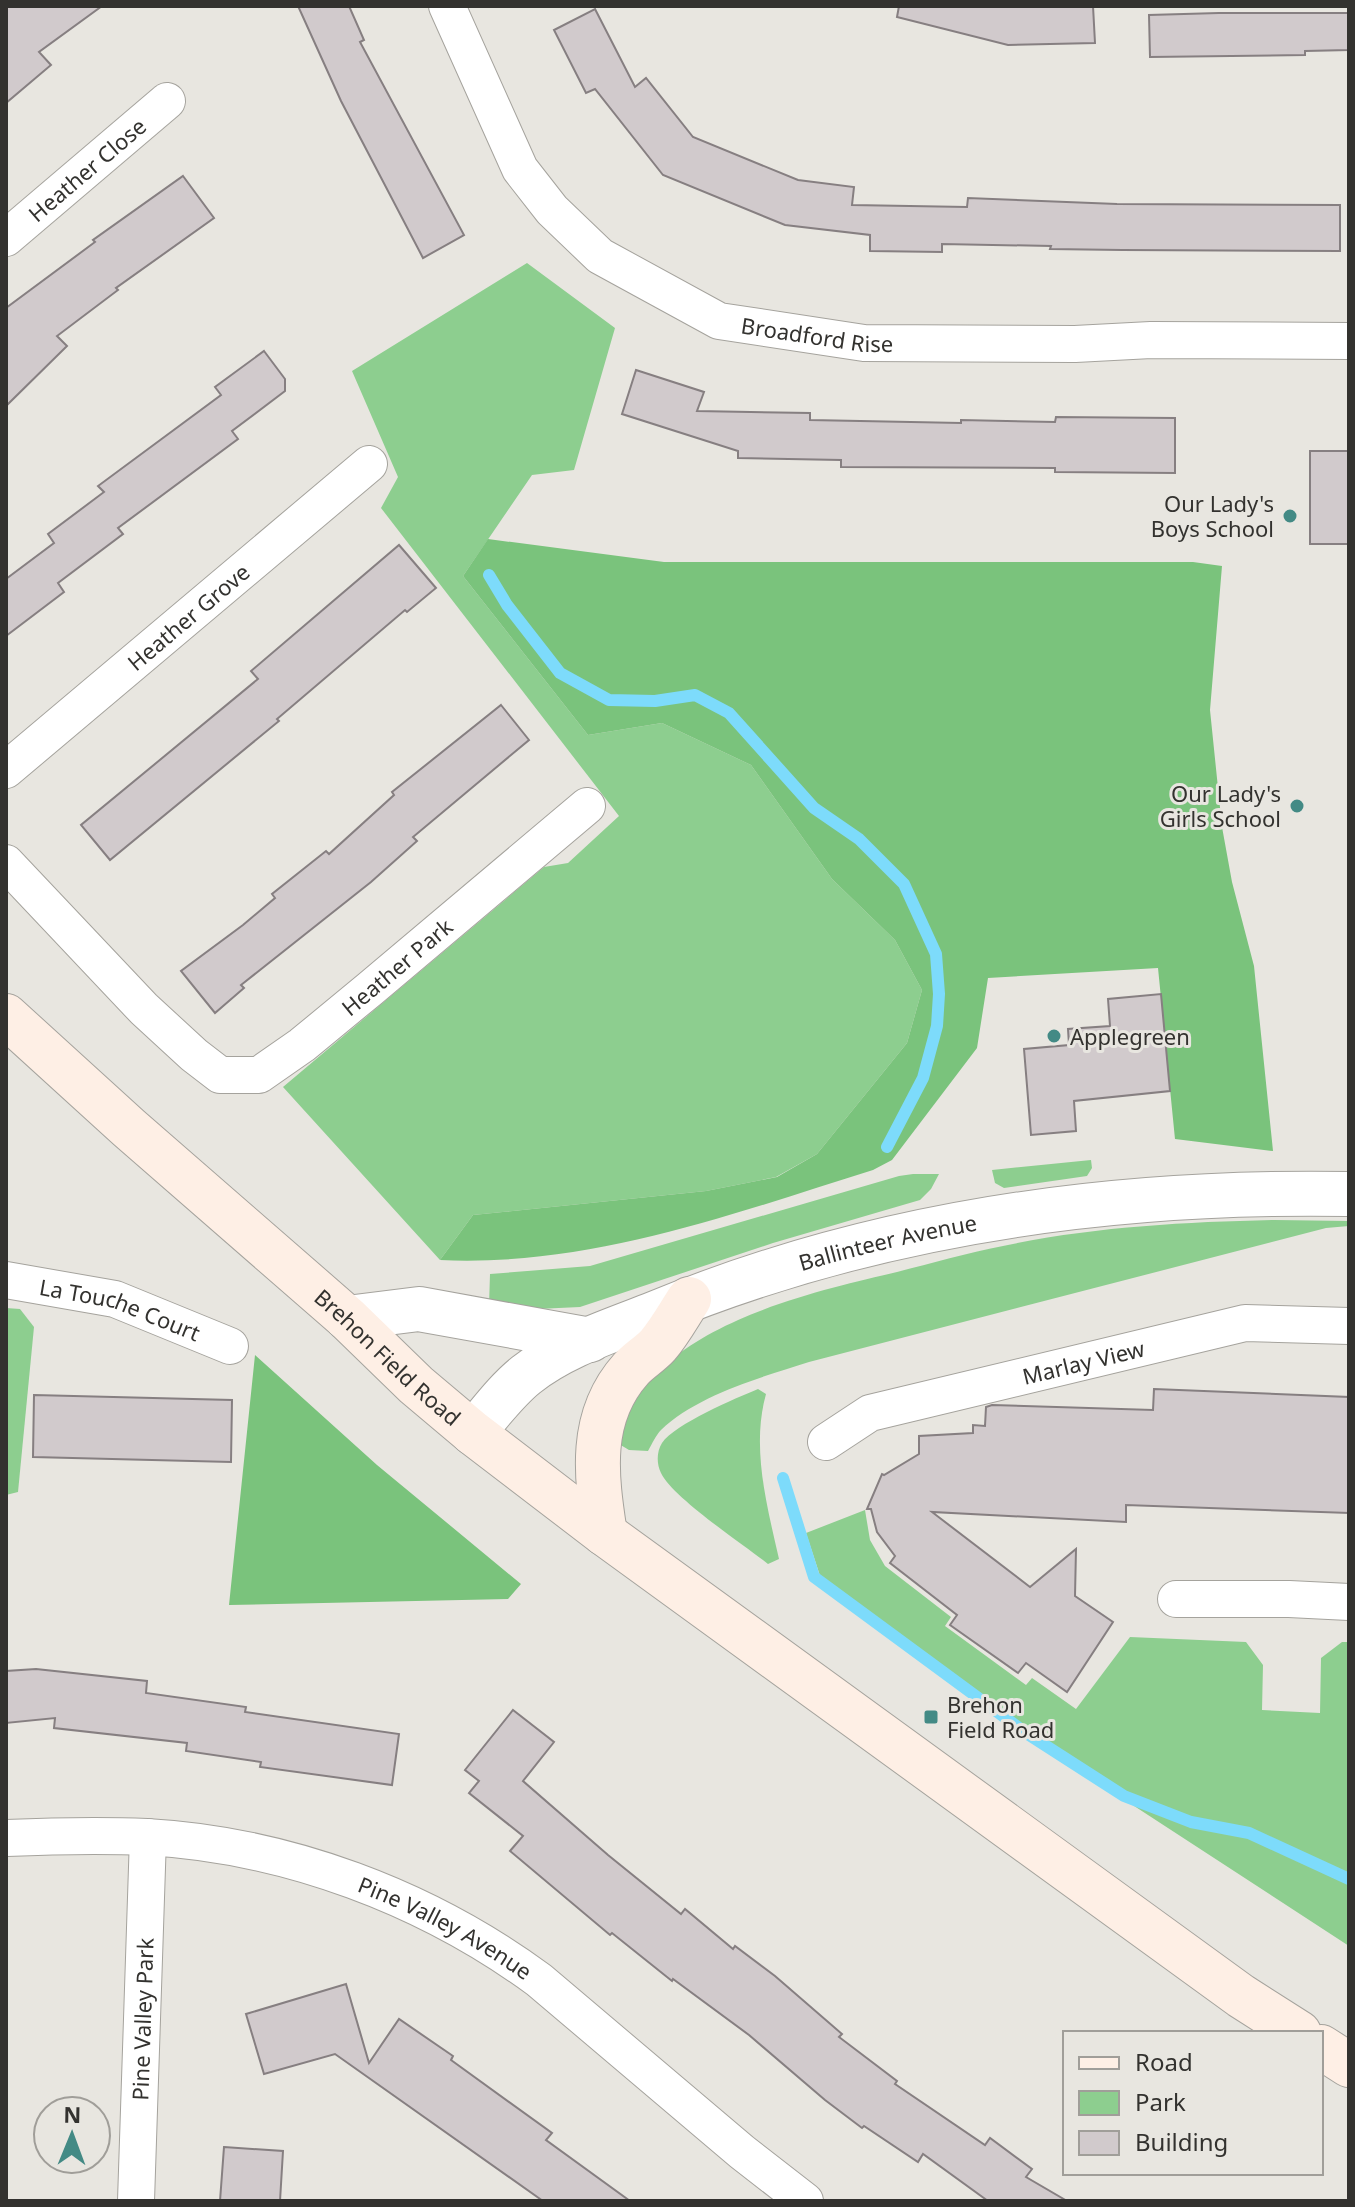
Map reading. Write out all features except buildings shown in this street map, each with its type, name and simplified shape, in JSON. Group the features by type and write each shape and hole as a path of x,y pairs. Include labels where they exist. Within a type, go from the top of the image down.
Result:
{"main road":[{"name":"Brehon Field Road","path":"6,1016 473,1433 605,1534 1241,1996 1296,2031"},
{"path":"605,1534 597,1480 597,1448 608,1404 630,1370 657,1346 689,1299"},
{"path":"1323,2048 1349,2065"}],"street":[{"name":"Broadford Rise","path":"447,6 520,169 552,210 600,256 719,321 864,343 1349,341"},
{"name":"Heather Close","path":"6,238 167,101"},
{"name":"Heather Grove","path":"6,770 369,464"},
{"name":"Heather Park","path":"6,863 144,1009 194,1055 220,1075 259,1075 302,1045 587,806"},
{"name":"Ballinteer Avenue","path":"473,1433 526,1375 557,1353 689,1299 836,1251 956,1225 1051,1209 1205,1195 1349,1194"},
{"name":"La Touche Court","path":"6,1280 115,1299 230,1346"},
{"path":"347,1318 419,1309 590,1340"},
{"name":"Marlay View","path":"826,1442 870,1413 1245,1323 1349,1326"},
{"path":"1176,1599 1349,1602"},
{"name":"Pine Valley Avenue","path":"6,1838 148,1837 190,1841 308,1865 383,1891 441,1918 507,1956 805,2201"},
{"name":"Pine Valley Park","path":"136,2201 148,1837"}],"green space":[{"path":"527,263 615,328 574,470 532,475 463,576 588,735 662,723 751,765 832,879 895,940 922,990 907,1043 817,1154 776,1177 706,1191 473,1215 440,1260 283,1087 544,867 568,863 619,816 381,508 398,477 352,371"},
{"path":"488,539 664,562 1193,562 1222,566 1210,710 1222,827 1232,882 1254,966 1273,1151 1175,1139 1158,968 988,978 977,1048 892,1160 873,1170 714,1220 606,1246 496,1260 440,1260 473,1215 706,1191 777,1177 817,1154 907,1043 922,990 895,940 832,879 751,765 662,723 588,735 463,576"},
{"path":"1091,1160 1092,1168 1087,1176 1004,1188 995,1183 992,1170"},
{"path":"913,1174 939,1174 920,1200 773,1243 580,1307 516,1310 489,1306 490,1274 590,1266"},
{"path":"1349,1221 1349,1226 1326,1228 809,1362 711,1397 661,1430 648,1451 629,1450 619,1444 632,1405 657,1373 690,1346 772,1306 976,1252 1070,1234 1207,1222"},
{"path":"6,1308 20,1309 34,1327 18,1492 6,1495"},
{"path":"255,1355 377,1465 521,1584 508,1599 229,1605"},
{"path":"758,1389 766,1394 760,1456 779,1559 768,1564 679,1495 661,1473 658,1461 662,1443 679,1428"},
{"path":"865,1510 870,1540 885,1566 951,1617 945,1626 1026,1685 1032,1678 1076,1709 1130,1637 1246,1642 1263,1665 1262,1710 1320,1713 1321,1658 1342,1642 1349,1642 1349,1946 1039,1744 824,1588 806,1533"}],"waterway":[{"path":"489,575 507,605 560,673 609,700 655,701 695,695 729,713 814,808 859,839 904,884 936,954 939,994 937,1026 923,1078 887,1147"},
{"path":"783,1478 814,1577 1026,1733 1124,1796 1191,1822 1249,1833 1349,1879"}],"place":[{"name":"Our Lady's Boys School","path":"1290,516"},
{"name":"Our Lady's Girls School","path":"1297,806"},
{"name":"Applegreen","path":"1054,1036"},
{"name":"Brehon Field Road","path":"931,1717"}]}
